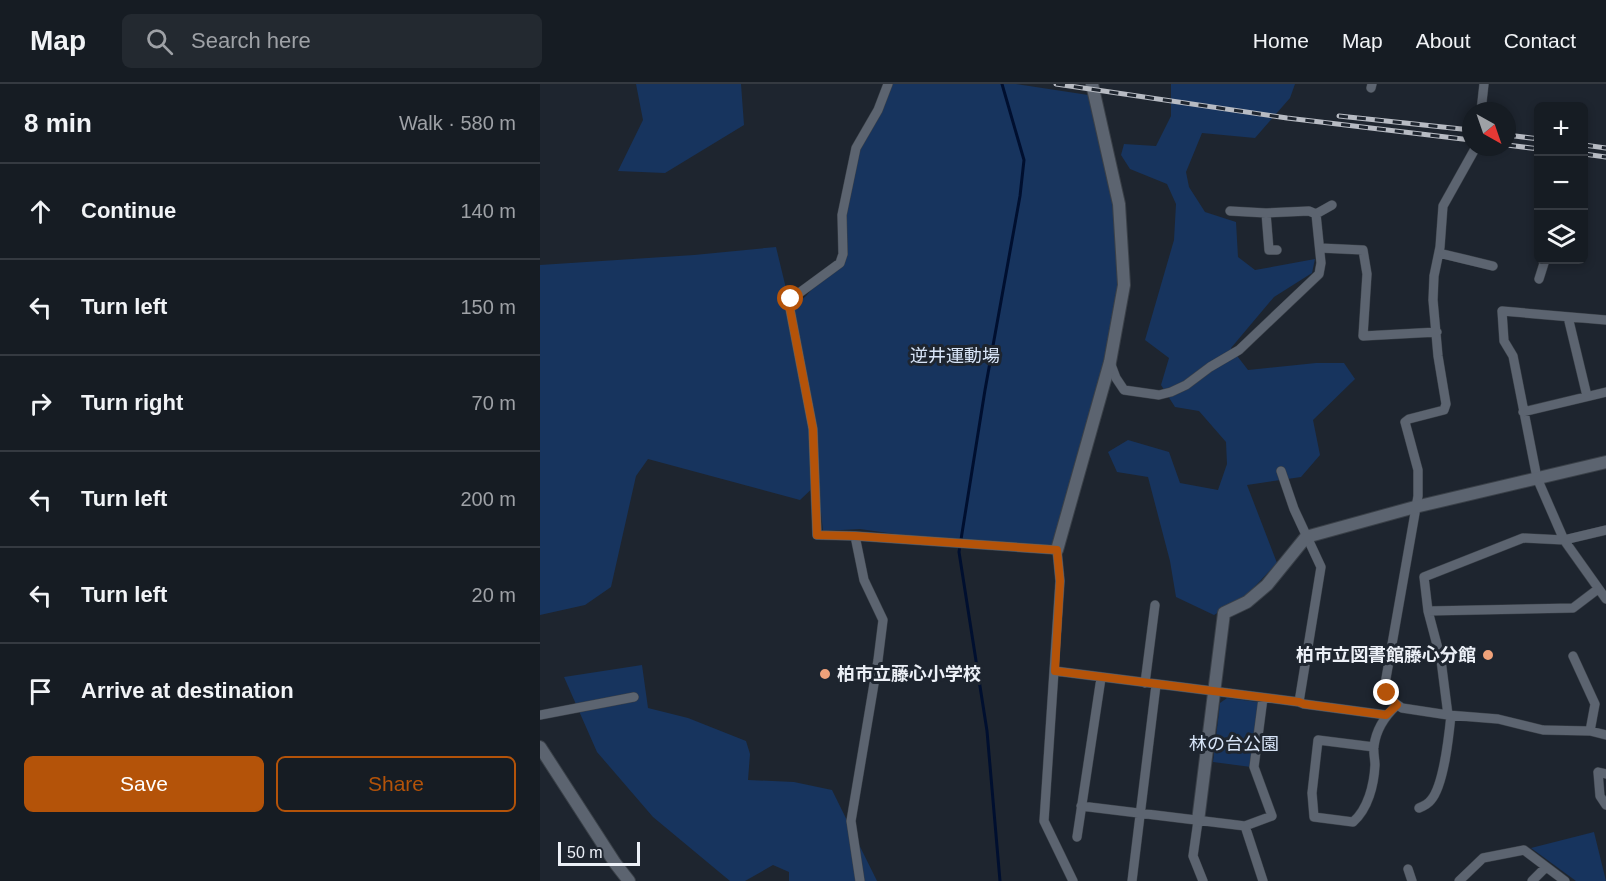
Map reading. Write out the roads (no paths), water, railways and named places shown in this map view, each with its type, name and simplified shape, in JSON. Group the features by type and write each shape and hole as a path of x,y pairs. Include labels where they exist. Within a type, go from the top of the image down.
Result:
{"street":[{"path":"888,84 878,110 856,148 842,214 843,254 840,263 791,299 790,309 813,429 817,535 1057,550"},
{"path":"1073,881 1044,821 1060,581 1057,550 1110,362 1124,285 1119,204 1092,84"},
{"path":"1481,102 1484,84"},
{"path":"1471,156 1443,206 1439,253 1434,276 1433,300 1438,356 1446,405 1444,410 1409,419 1406,422 1418,470 1418,496 1385,684 1387,693 1402,708 1498,719 1543,730 1590,731 1606,735"},
{"path":"1316,214 1332,205"},
{"path":"1230,210 1266,213 1309,211 1316,214"},
{"path":"1266,213 1269,250 1277,250"},
{"path":"1110,362 1124,390 1159,395 1186,385 1239,350 1319,274 1320,248 1316,214"},
{"path":"1320,248 1363,250 1367,274 1363,336 1437,333"},
{"path":"1439,253 1493,266"},
{"path":"1539,279 1544,264"},
{"path":"1606,320 1502,311 1504,342 1513,356 1538,478 1564,540 1606,599"},
{"path":"1568,317 1587,396"},
{"path":"1523,412 1606,392"},
{"path":"1203,881 1193,856 1224,613 1247,602 1267,585 1306,537 1415,507 1606,462"},
{"path":"1281,471 1294,509 1321,567 1299,702"},
{"path":"1419,808 1429,803 1435,794 1446,757 1449,715 1441,660 1428,610 1424,577 1523,538 1564,540 1606,530"},
{"path":"855,536 864,580 883,620 875,682 851,821 860,881"},
{"path":"1428,610 1573,608 1598,589"},
{"path":"1145,683 1155,605"},
{"path":"1573,656 1595,704 1590,731"},
{"path":"1055,671 1386,715"},
{"path":"1077,837 1101,678"},
{"path":"1132,881 1156,685"},
{"path":"540,714 634,697"},
{"path":"1081,806 1245,826 1272,816 1254,767 1263,698"},
{"path":"1374,747 1318,740 1312,793 1314,817 1353,822 1362,814 1371,790 1375,766 1374,747 1386,715 1397,705"},
{"path":"540,747 615,864 629,881"},
{"path":"1606,774 1599,772 1600,796 1606,805"},
{"path":"1245,826 1263,881"},
{"path":"1459,881 1483,858 1524,850 1565,881"},
{"path":"1532,881 1546,867"},
{"path":"1408,869 1412,881"}],"waterway":[{"path":"1000,881 987,731 959,552 1020,196 1024,160 1002,84"}],"railway":[{"path":"1056,84 1287,118 1462,139"},
{"path":"1339,116 1462,129"},
{"path":"1516,136 1534,138"},
{"path":"1516,146 1534,148"},
{"path":"1588,146 1606,148"},
{"path":"1588,155 1606,157"}],"place":[{"name":"柏市立図書館藤心分館","path":"1488,655"},
{"name":"柏市立藤心小学校","path":"825,674"}],"park label":[{"name":"逆井運動場","path":"955,356"},
{"name":"林の台公園","path":"1234,744"}]}
